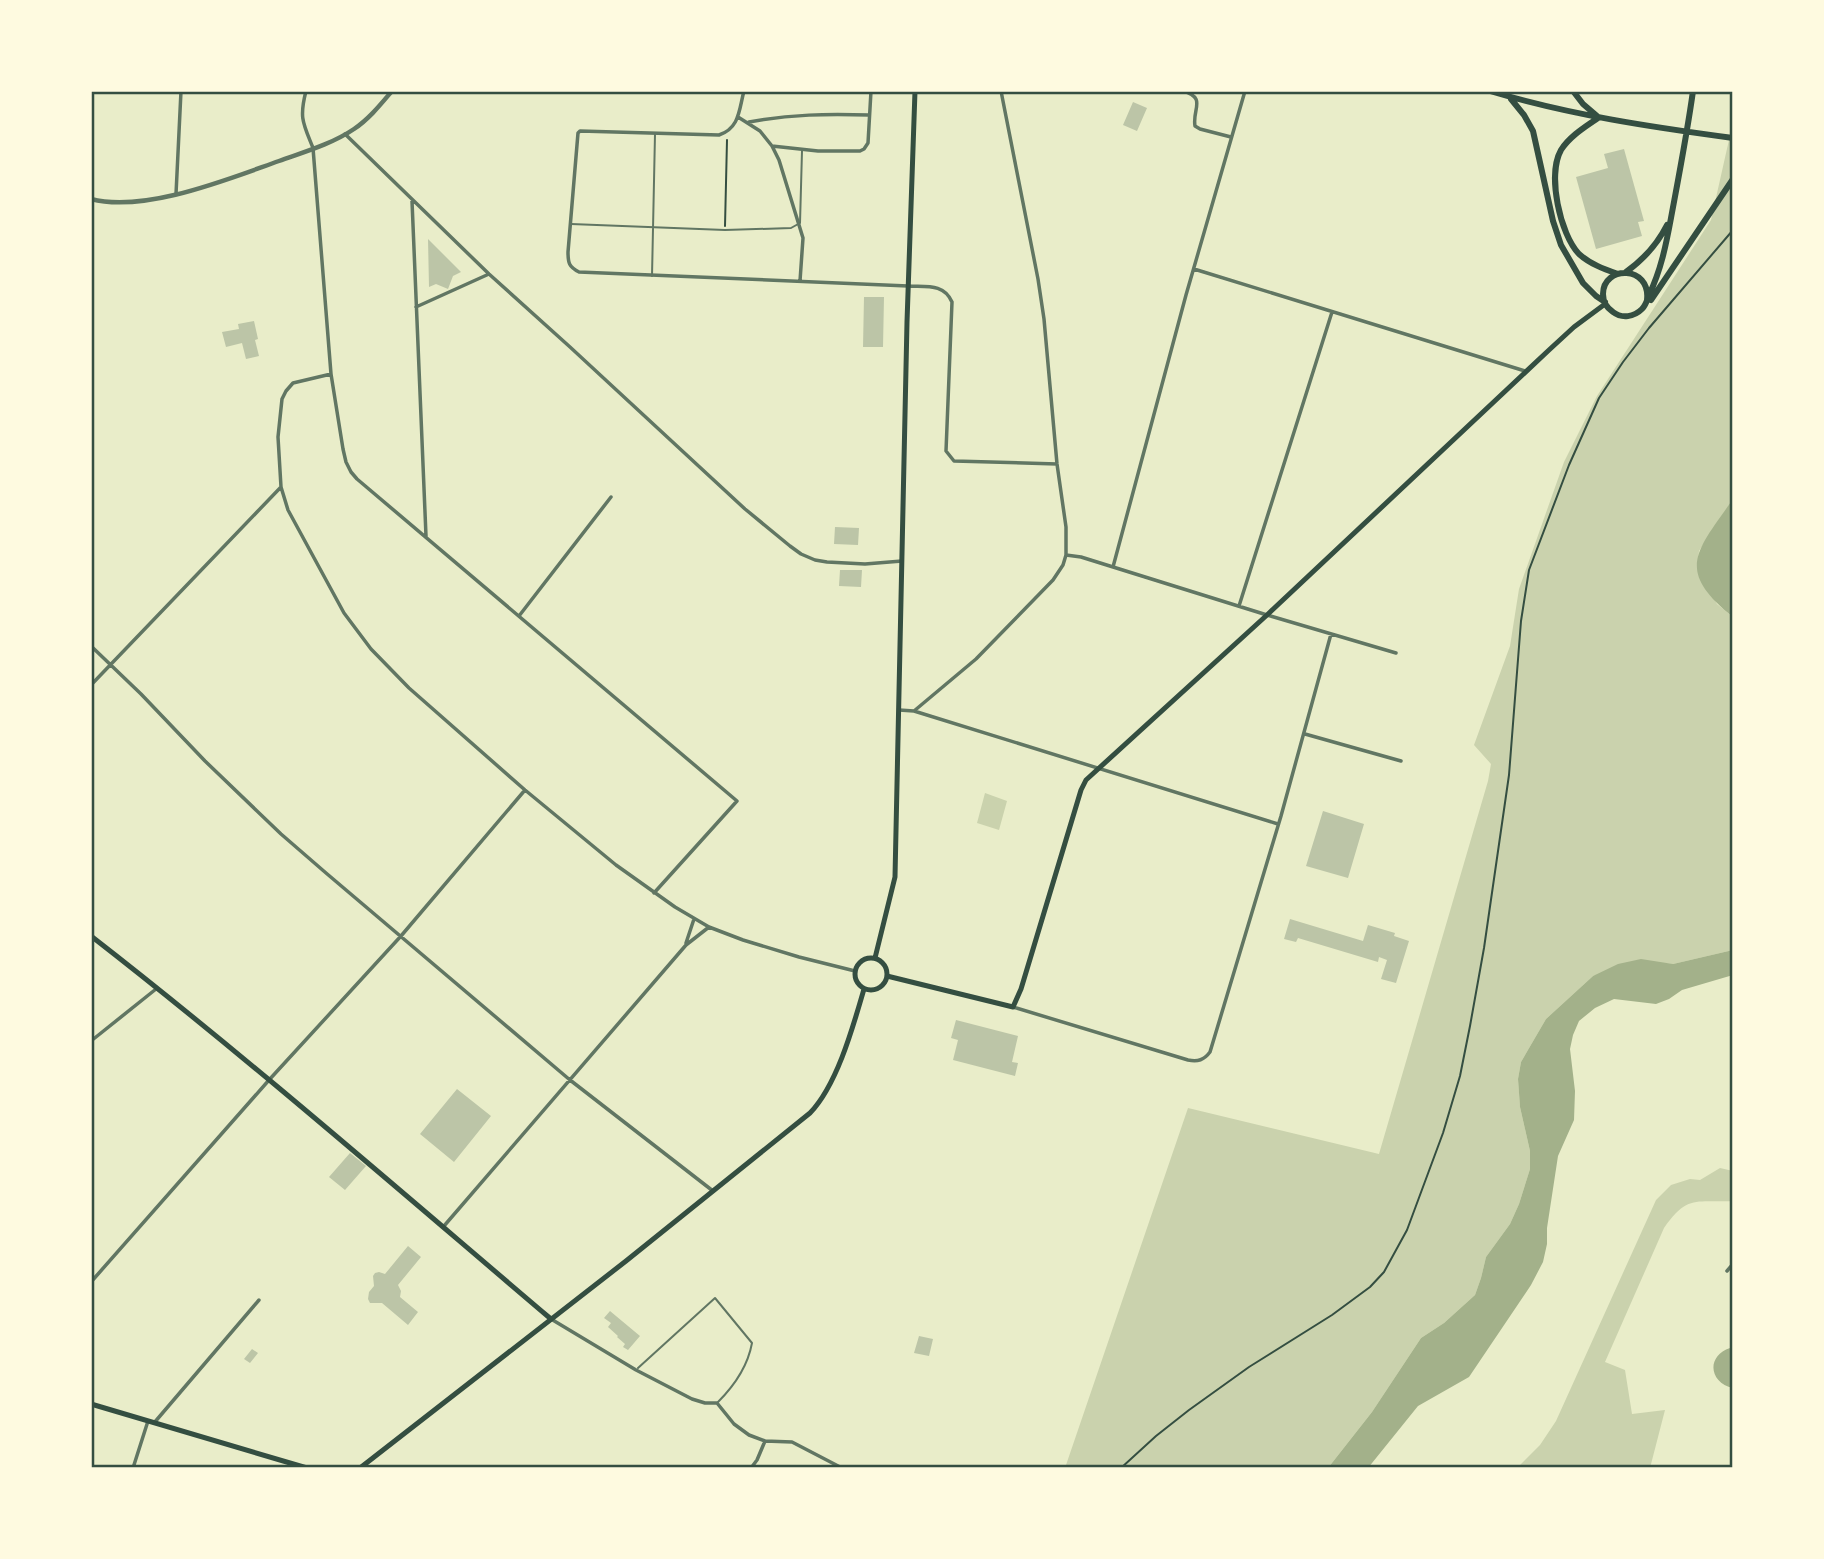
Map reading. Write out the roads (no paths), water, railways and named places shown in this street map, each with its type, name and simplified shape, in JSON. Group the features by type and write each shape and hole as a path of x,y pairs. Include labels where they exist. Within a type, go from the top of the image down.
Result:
{"main road":[{"path":"1490,91 1598,118 1733,138"},
{"path":"1573,91 1598,118"},
{"path":"1646,303 1660,267 1672,214 1693,91"},
{"path":"875,958 895,877 915,92"},
{"path":"1510,97 1533,131 1561,245 1583,283 1615,314 1628,317 1634,315 1646,303 1664,282 1733,178"},
{"path":"1598,118 1576,134 1563,148 1557,162 1556,189 1563,222 1571,243 1586,259 1621,273 1638,276 1648,293 1646,303"},
{"path":"1605,303 1604,288 1612,277 1639,262 1651,251 1672,214"},
{"path":"887,976 1013,1007 1021,989 1086,780 1267,615 1574,327 1605,303"},
{"path":"91,936 269,1080 551,1319"},
{"path":"875,958 886,967 887,976 879,988 864,989 856,982 855,971 860,962 875,958"},
{"path":"360,1468 626,1261 818,1105 835,1074 864,989"},
{"path":"91,1404 307,1468"}],"street":[{"path":"176,194 181,91"},
{"path":"306,91 301,110 313,148 331,374 343,449 351,472 737,801 654,893"},
{"path":"92,201 118,203 176,194 214,184 313,148 345,134 363,122 392,91"},
{"path":"744,91 735,124 719,135 578,132 568,253 571,268 579,272 936,287 948,294 952,302 946,451 954,461 1057,464"},
{"path":"772,146 802,150 864,149 868,142 871,91"},
{"path":"885,91 915,92"},
{"path":"914,711 976,659 1034,600 1058,574 1066,555 1066,527 1057,464 1044,319 1001,91"},
{"path":"1183,91 1196,97 1198,104 1195,126 1232,137"},
{"path":"1113,567 1193,269 1245,91"},
{"path":"748,122 778,116 869,115"},
{"path":"737,117 760,131 779,160 803,238 800,282"},
{"path":"345,134 489,274 745,509 790,546 801,554 827,562 865,564 902,561"},
{"path":"412,199 426,536"},
{"path":"1193,269 1527,372"},
{"path":"416,307 489,274"},
{"path":"1239,606 1332,312"},
{"path":"331,374 293,383 282,399 278,437 281,487 288,510 344,612 370,649 525,790 654,893 709,927 770,949 855,971"},
{"path":"91,685 281,487"},
{"path":"519,616 611,497"},
{"path":"1066,555 1081,557 1396,653"},
{"path":"1013,1007 1195,1062 1210,1052 1279,824 1331,634"},
{"path":"91,646 282,834 570,1080 713,1191"},
{"path":"899,710 914,711 1279,824"},
{"path":"1305,734 1401,761"},
{"path":"91,1282 269,1080 401,936 525,790"},
{"path":"685,945 694,919"},
{"path":"443,1227 685,945 709,927"},
{"path":"91,1041 158,988"},
{"path":"1727,1271 1733,1264"},
{"path":"133,1468 151,1422 259,1300"},
{"path":"551,1319 636,1370 692,1399 705,1404 717,1403 734,1424 749,1435 765,1441 792,1442 842,1468"},
{"path":"751,1468 757,1461 765,1441"}],"lane":[{"path":"652,275 654,133"},
{"path":"570,223 725,230 791,228 800,223 802,150"},
{"path":"636,1370 715,1298 752,1343 733,1387 717,1403"}]}
